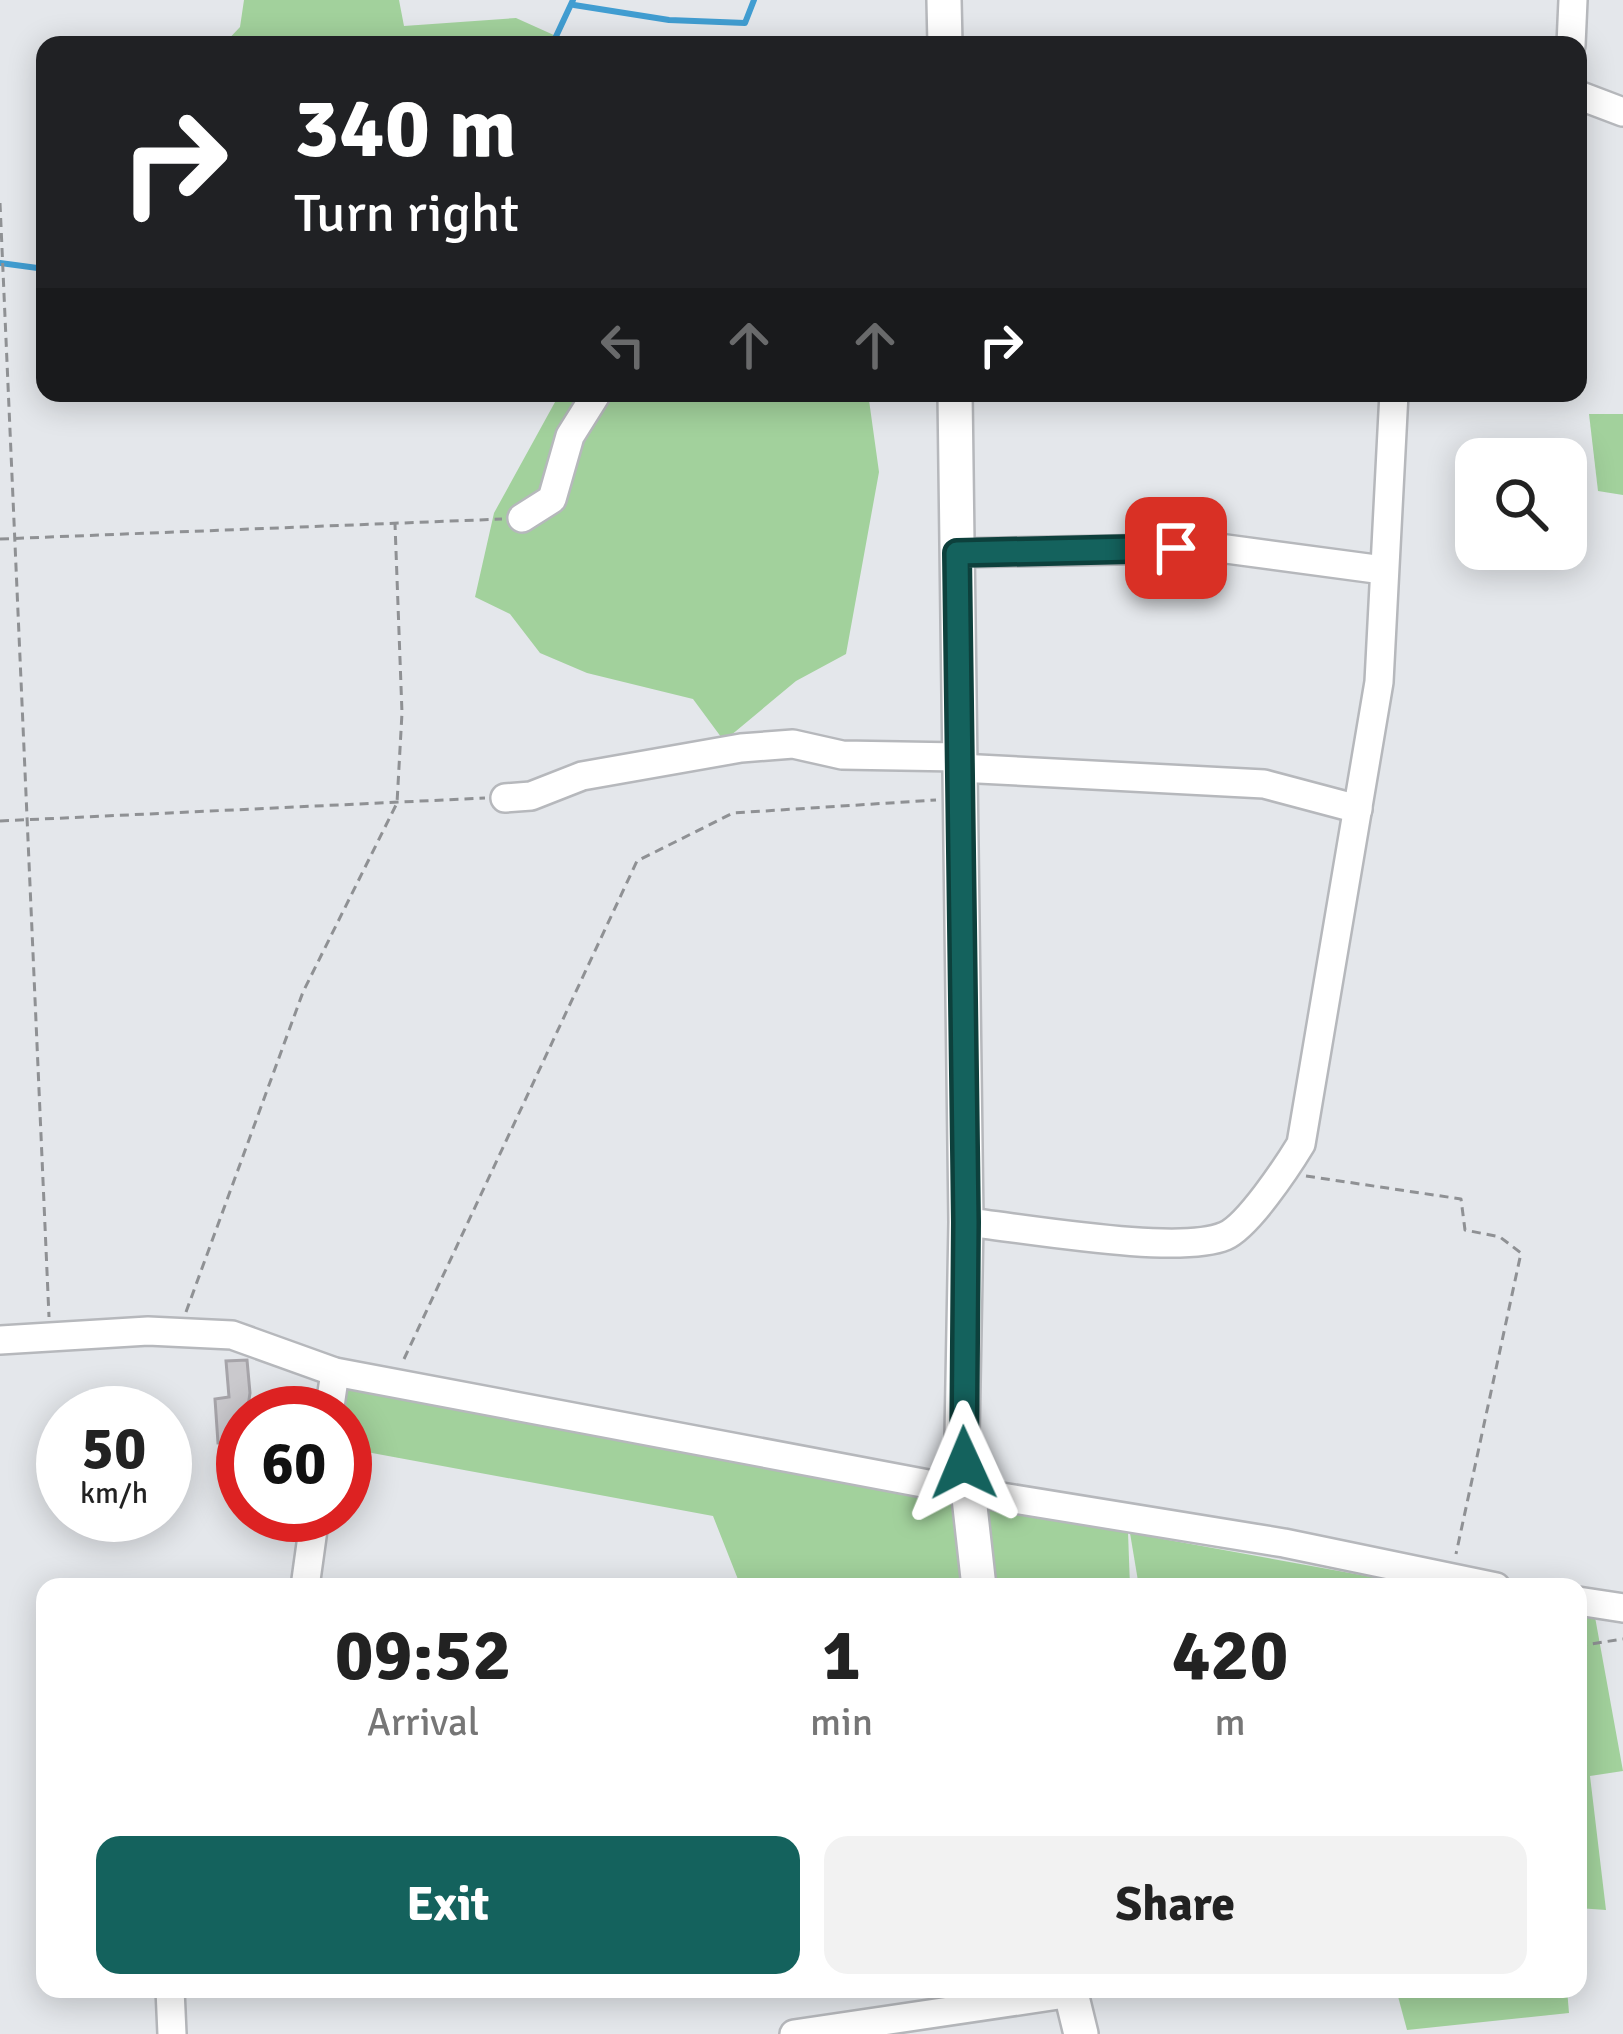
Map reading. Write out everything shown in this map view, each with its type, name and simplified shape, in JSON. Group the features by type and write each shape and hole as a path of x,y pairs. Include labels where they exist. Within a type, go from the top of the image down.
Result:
{"main road":[{"path":"944,0 945,36"},
{"path":"955,402 965,1491 978,1578"},
{"path":"1073,1998 1081,2034"}],"street":[{"path":"1572,36 1574,0"},
{"path":"1587,98 1623,112"},
{"path":"523,518 552,499 570,436 591,402"},
{"path":"966,1222 1185,1244 1228,1236 1284,1173 1301,1144 1379,682 1393,402"},
{"path":"957,553 1220,548 1383,570"},
{"path":"505,797 531,796 582,776 741,748 793,744 960,775 1264,784 1358,809"},
{"path":"0,1340 180,1330 232,1335 335,1372 965,1491 1284,1543 1444,1578"},
{"path":"333,1386 335,1372"},
{"path":"306,1578 311,1542"},
{"path":"1587,1602 1623,1608"},
{"path":"170,1998 172,2034"},
{"path":"794,2034 1026,1998"}],"path":[{"path":"0,203 50,1337"},
{"path":"0,539 523,518"},
{"path":"180,1330 303,992 397,802 402,713 395,524"},
{"path":"395,1383 417,1325 637,861 733,813 960,775"},
{"path":"0,821 505,797"},
{"path":"1284,1173 1461,1198 1465,1230 1500,1237 1521,1253 1472,1496 1449,1578"},
{"path":"1587,1645 1623,1639"}],"green space":[{"path":"244,0 399,0 404,26 516,18 556,36 232,36 240,27"},
{"path":"555,402 869,402 879,472 846,654 796,681 724,741 693,699 587,673 540,653 510,614 475,597 494,513"},
{"path":"1589,414 1623,414 1623,495 1598,491"},
{"path":"372,1387 953,1499 966,1578 737,1578 713,1516 372,1453"},
{"path":"981,1508 1128,1532 1130,1578 991,1578"},
{"path":"1130,1533 1378,1578 1138,1578"},
{"path":"1587,1616 1595,1617 1623,1771 1590,1776 1606,1910 1587,1909"},
{"path":"1398,1998 1568,1998 1569,2013 1407,2030"}],"building":[{"path":"247,1360 249,1386 228,1386 226,1361"}],"waterway":[{"path":"556,36 573,0"},
{"path":"574,5 669,20 745,23 754,0"},
{"path":"0,263 36,268"}],"route":[{"path":"964,1463 966,1222 957,553 1176,548"}]}
